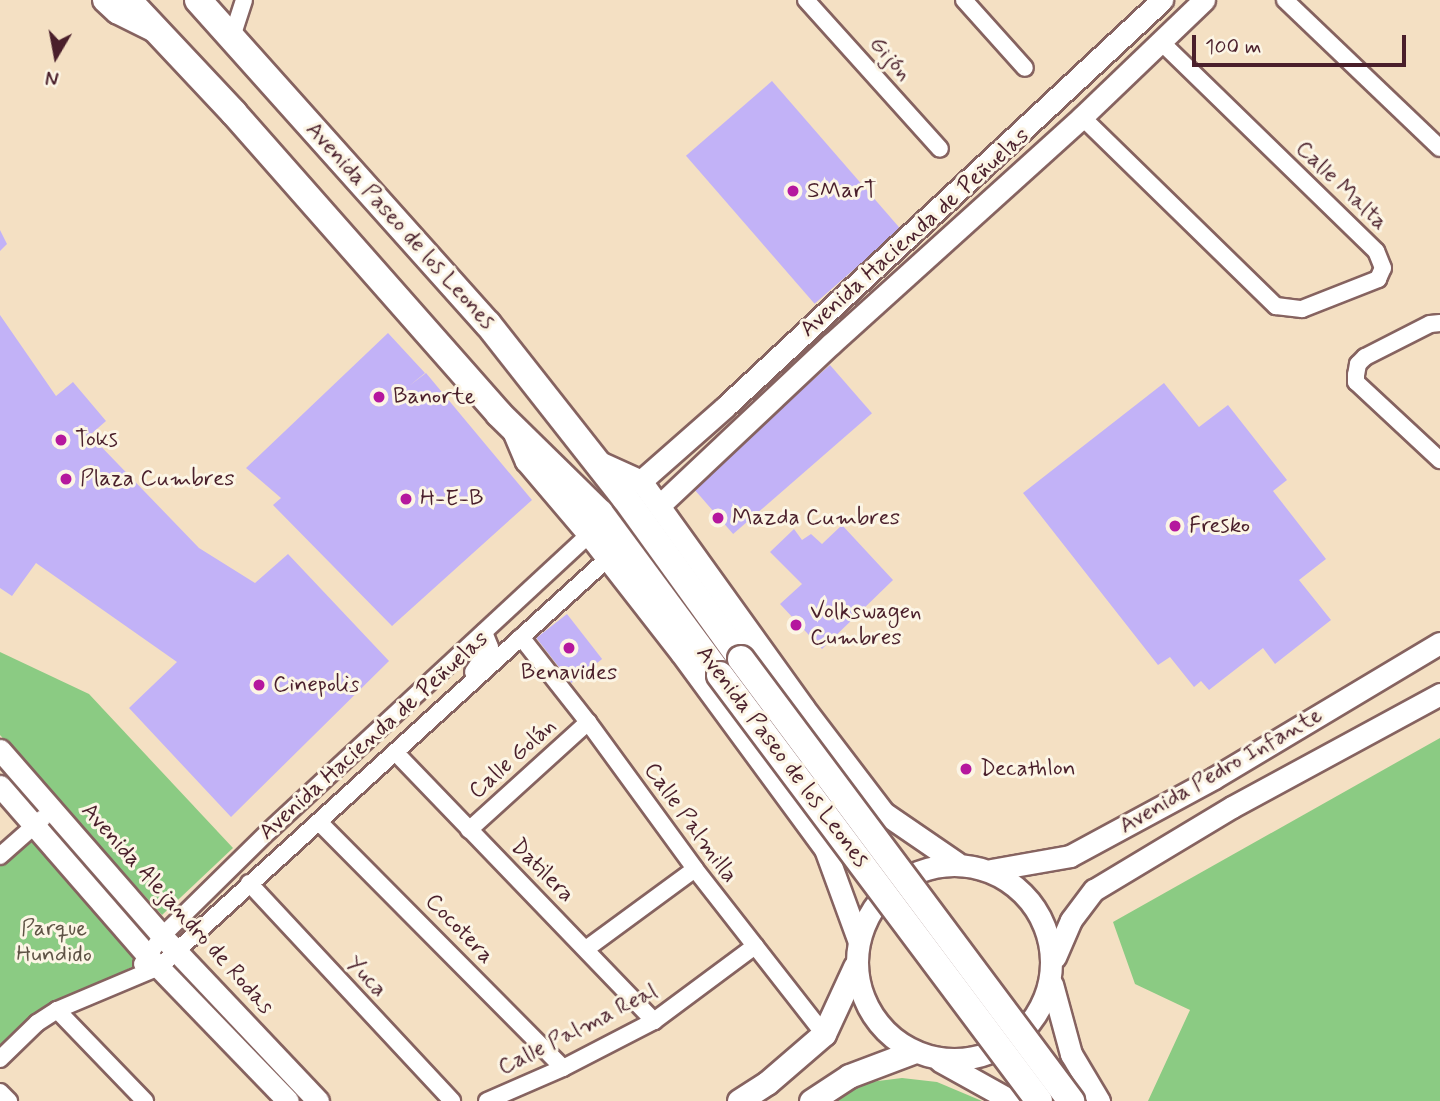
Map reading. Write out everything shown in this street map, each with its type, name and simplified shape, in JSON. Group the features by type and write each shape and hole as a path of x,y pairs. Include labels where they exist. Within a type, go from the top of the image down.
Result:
{"main road":[{"name":"Avenida Paseo de los Leones","path":"128,0 234,113 510,426 600,513 1039,1101"},
{"name":"Avenida Paseo de los Leones","path":"198,0 488,324 625,498 741,659 1072,1101"},
{"path":"739,1101 767,1083 824,1034 855,967"},
{"path":"811,1101 849,1076 923,1055"}],"street":[{"path":"103,0 116,12 158,32"},
{"path":"232,37 244,0"},
{"name":"Gijón","path":"806,0 940,149"},
{"path":"964,0 1025,68"},
{"name":"Avenida Hacienda de Peñuelas","path":"641,481 726,406 1162,0"},
{"name":"Avenida Hacienda de Peñuelas","path":"660,505 831,344 1082,117 1204,0"},
{"path":"1285,0 1440,148"},
{"name":"Calle Malta","path":"1082,117 1276,306 1302,309 1378,279 1383,268 1376,251 1161,42"},
{"path":"1440,323 1430,324 1365,357 1359,363 1356,382 1440,460"},
{"name":"Avenida Paseo de los Leones","path":"510,426 526,461 589,535 825,849 858,939"},
{"name":"Avenida Paseo de los Leones","path":"593,460 641,481 804,708 884,813 957,863"},
{"name":"Avenida Hacienda de Peñuelas","path":"153,961 162,936 347,757 589,535"},
{"name":"Avenida Hacienda de Peñuelas","path":"153,961 177,952 248,883 397,754 455,697 607,559"},
{"path":"455,697 490,647 484,632"},
{"name":"Calle Palmilla","path":"522,637 695,869 824,1034"},
{"name":"Avenida Pedro Infante","path":"991,870 1070,856 1214,778 1440,643"},
{"name":"Avenida Pedro Infante","path":"1055,957 1071,920 1094,890 1232,807 1440,694"},
{"name":"Calle Golán","path":"469,830 588,722"},
{"name":"Avenida Alejandro de Rodas","path":"0,750 162,936 318,1101"},
{"name":"Datilera","path":"397,754 654,1021"},
{"path":"0,786 153,961 288,1101"},
{"path":"0,856 53,809"},
{"path":"825,849 838,852 862,846 871,838 884,813"},
{"name":"Cocotera","path":"320,823 564,1068"},
{"path":"923,1055 960,1059 987,1053 1011,1040 1044,1003 1052,984 1055,957 1040,919 1009,878 991,870 957,863 910,875 887,891 869,913 858,939 855,967 862,998 878,1025 893,1040 1012,1101"},
{"path":"586,949 695,869"},
{"name":"Yuca","path":"248,883 452,1101"},
{"name":"Calle Palma Real","path":"487,1101 564,1068 654,1021 755,946"},
{"path":"0,1059 37,1023 57,1010 137,976 153,961"},
{"path":"1052,984 1071,1054 1099,1101"},
{"path":"57,1010 145,1101"},
{"path":"0,1091 9,1101"}],"green space":[{"path":"0,652 89,694 233,848 162,915 0,735"},
{"path":"1440,738 1440,1101 1148,1101 1190,1010 1135,984 1113,922"},
{"name":"Parque Hundido","path":"31,839 138,956 136,965 37,1013 0,1050 0,863"},
{"path":"902,1078 937,1082 982,1101 831,1101 862,1083"}],"building":[{"name":"SMarT","path":"772,81 901,229 815,304 686,156"},
{"path":"0,230 7,244 0,251"},
{"path":"0,315 56,396 73,382 106,421 90,435 199,548 255,583 288,554 389,661 231,817 129,708 177,662 36,563 12,596 0,588"},
{"name":"H-E-B","path":"388,333 425,373 409,386 426,373 532,500 392,626 273,505 281,498 246,468"},
{"path":"830,365 872,413 733,534 691,486"},
{"name":"Fresko","path":"1164,383 1199,427 1228,405 1287,480 1273,491 1326,559 1299,580 1331,620 1275,664 1263,648 1209,690 1201,681 1194,687 1170,657 1158,665 1023,493"},
{"path":"842,525 893,580 822,649 780,604 802,584 770,552 794,529 802,540 811,534 822,544"},
{"name":"Benavides","path":"567,614 602,659 571,683 536,638"}],"place":[{"name":"SMarT","path":"793,191"},
{"name":"Banorte","path":"379,397"},
{"name":"Toks","path":"61,440"},
{"name":"Plaza Cumbres","path":"66,479"},
{"name":"H-E-B","path":"406,499"},
{"name":"Mazda Cumbres","path":"718,518"},
{"name":"Fresko","path":"1175,526"},
{"name":"Volkswagen Cumbres","path":"796,625"},
{"name":"Benavides","path":"569,648"},
{"name":"Cinepolis","path":"259,685"},
{"name":"Decathlon","path":"966,769"}]}
